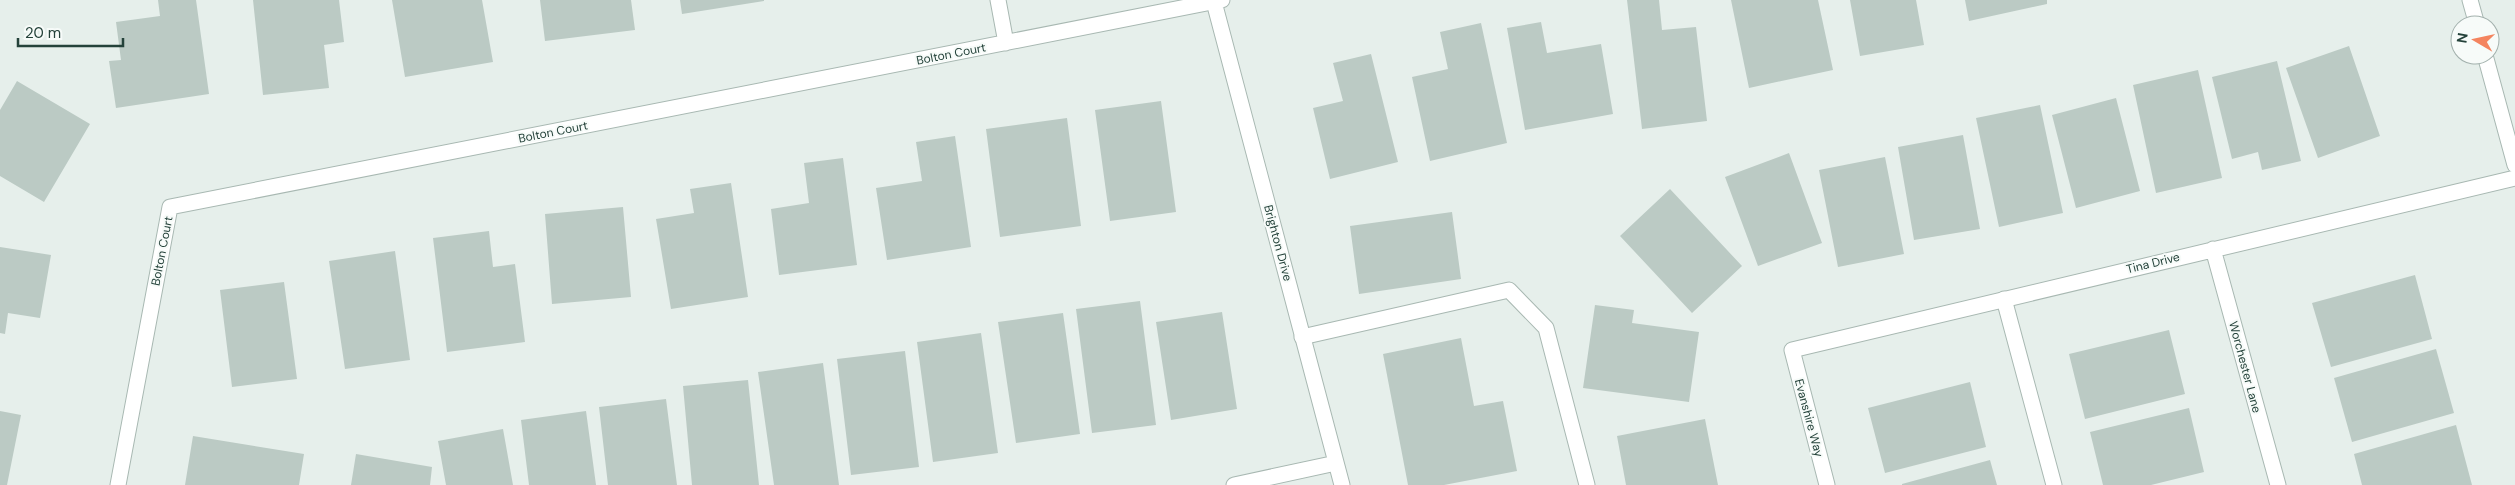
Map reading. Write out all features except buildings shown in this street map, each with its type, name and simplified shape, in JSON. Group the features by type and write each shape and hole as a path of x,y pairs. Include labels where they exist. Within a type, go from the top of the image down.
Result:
{"street":[{"path":"998,0 1006,43"},
{"path":"2470,0 2474,15"},
{"name":"Bolton Court","path":"118,485 170,207 1218,1"},
{"name":"Brighton Drive","path":"1218,1 1302,337 1342,485"},
{"path":"2488,65 2515,165"},
{"name":"Tina Drive","path":"1792,350 2515,178"},
{"name":"Worchester Lane","path":"2212,249 2278,485"},
{"path":"1302,337 1509,290 1546,328 1587,485"},
{"path":"2004,299 2054,485"},
{"name":"Evanshire Way","path":"1792,350 1827,485"},
{"path":"1234,485 1336,463"}]}
